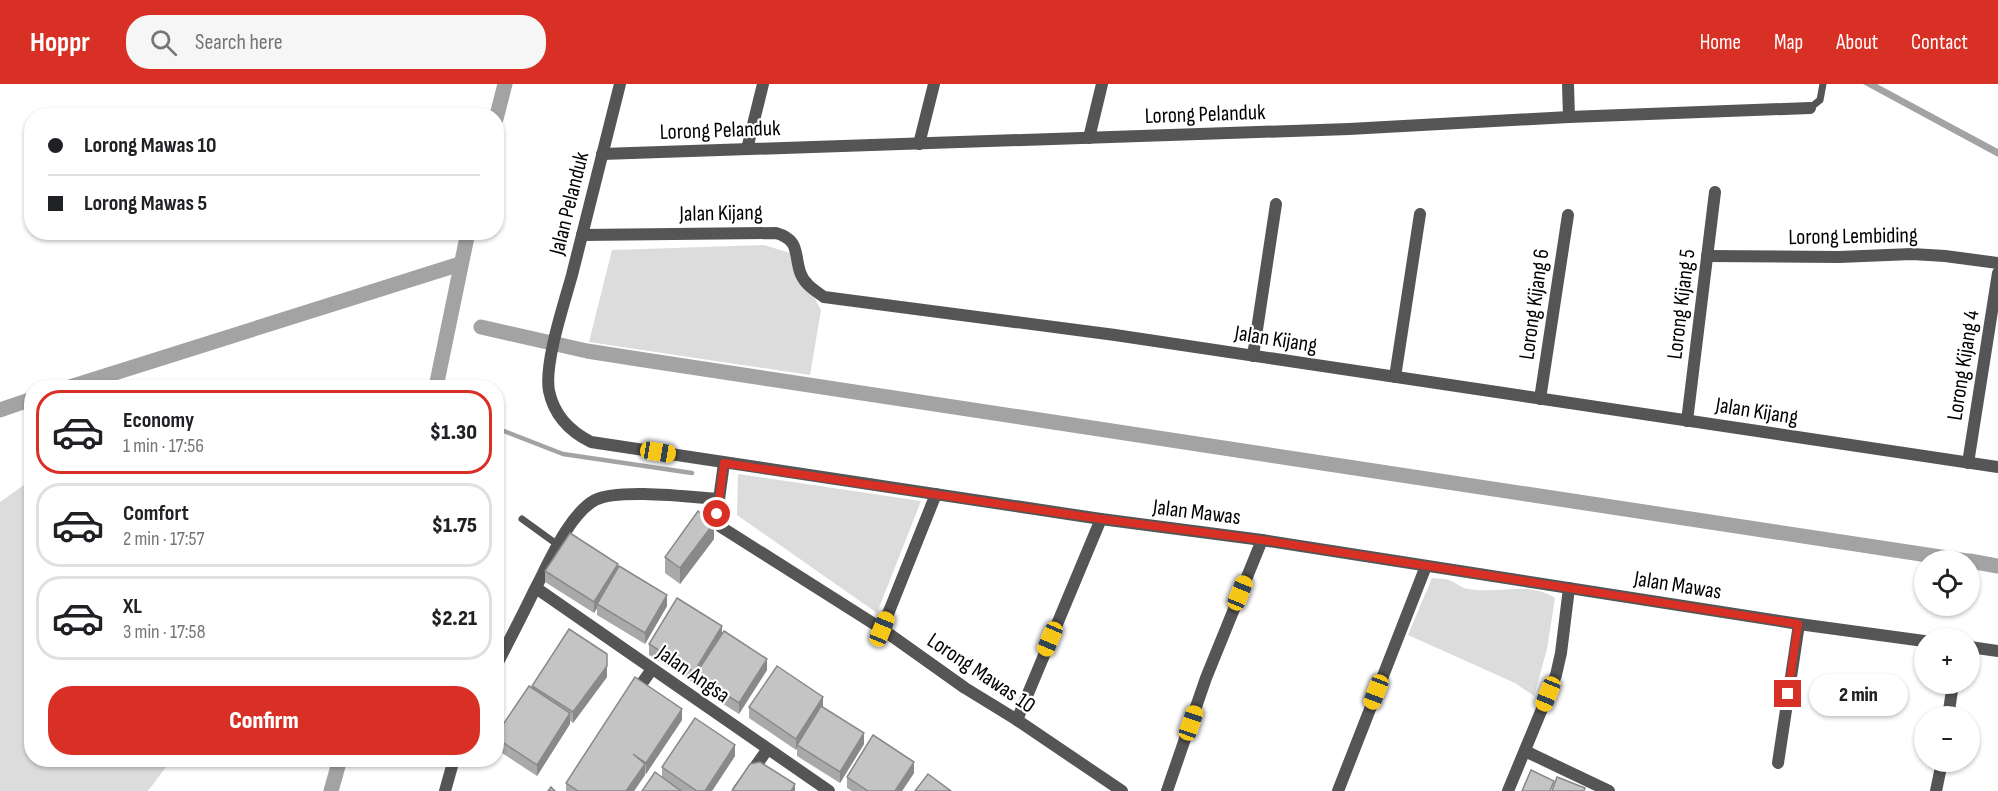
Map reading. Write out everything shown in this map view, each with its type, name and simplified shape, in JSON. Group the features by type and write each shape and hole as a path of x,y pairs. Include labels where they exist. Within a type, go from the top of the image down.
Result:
{"street":[{"name":"Jalan Pelanduk","path":"557,332 620,84"},
{"path":"747,148 763,84"},
{"path":"919,144 934,84"},
{"path":"1089,138 1102,84"},
{"path":"1568,84 1569,117"},
{"name":"Lorong Pelanduk","path":"602,154 1349,129 1569,117 1810,108"},
{"name":"Lorong Kijang 5","path":"1687,421 1715,192"},
{"path":"1253,356 1276,204"},
{"path":"1395,377 1420,214"},
{"name":"Lorong Kijang 6","path":"1540,399 1568,215"},
{"name":"Jalan Kijang","path":"582,235 776,233 790,239 797,252 800,273 808,285 824,297 1115,335 1998,467"},
{"name":"Lorong Lembiding","path":"1707,256 1839,257 1912,254 1998,263"},
{"name":"Lorong Kijang 4","path":"1968,463 1998,273"},
{"name":"Jalan Mawas","path":"557,332 548,377 549,392 560,418 567,427 591,442 1101,519 1262,540 1798,624 1914,640"},
{"name":"Lorong Mawas 10","path":"724,463 717,514 721,527 882,629 965,688 1122,791"},
{"path":"504,650 558,545 581,512 596,500 612,495 663,494 719,499"},
{"path":"882,629 936,494"},
{"path":"1017,720 1101,519"},
{"path":"1167,791 1206,678 1262,540"},
{"path":"1338,791 1426,566"},
{"name":"Jalan Angsa","path":"536,588 829,791"},
{"path":"1508,791 1556,675 1569,588"},
{"path":"1778,763 1798,624"},
{"path":"1980,648 1998,651"},
{"path":"626,705 652,669"},
{"path":"738,791 767,750"},
{"path":"1525,751 1609,791"},
{"path":"445,791 452,767"},
{"path":"1936,791 1940,772"}],"lane":[{"path":"1810,108 1820,100 1823,84"},
{"path":"522,519 558,545"}],"shaded area":[{"path":"1863,84 1877,84 1998,149 1998,157"},
{"path":"764,245 797,255 807,284 821,310 810,375 589,342 612,250"},
{"path":"738,474 921,501 877,613 737,515"},
{"path":"24,485 24,767 166,767 148,791 0,791 0,502"},
{"path":"1432,578 1449,580 1468,589 1535,590 1555,598 1547,649 1534,696 1515,683 1408,635"}],"building":[{"path":"698,511 714,523 680,568 665,557"},
{"path":"570,533 618,564 594,602 545,571"},
{"path":"619,566 667,595 645,633 597,604"},
{"path":"677,598 722,626 694,672 649,644"},
{"path":"569,629 607,654 607,666 573,712 532,686"},
{"path":"724,631 767,659 739,703 695,675"},
{"path":"777,666 823,697 796,739 749,707"},
{"path":"635,677 682,709 646,763 633,754 645,764 626,791 578,791 566,783"},
{"path":"529,686 570,713 537,765 504,743 504,723"},
{"path":"821,706 864,733 840,772 797,745"},
{"path":"695,718 735,745 705,791 697,791 662,767"},
{"path":"873,735 914,762 895,791 868,791 847,777"},
{"path":"760,762 795,784 791,791 732,791 750,764"},
{"path":"1531,770 1554,781 1550,791 1522,791"},
{"path":"655,772 681,791 642,791"},
{"path":"928,774 951,791 915,791"},
{"path":"1557,777 1585,788 1584,791 1552,791"}],"waterway":[{"path":"499,108 505,84"},
{"path":"437,380 466,240"},
{"path":"92,380 460,264"},
{"path":"481,327 587,351 1914,553"},
{"path":"0,410 24,402"},
{"path":"504,431 563,454 692,473"},
{"path":"1980,563 1998,566"},
{"path":"331,791 338,767"}],"route":[{"path":"717,514 724,463 1101,519 1262,540 1798,624 1788,694"}]}
